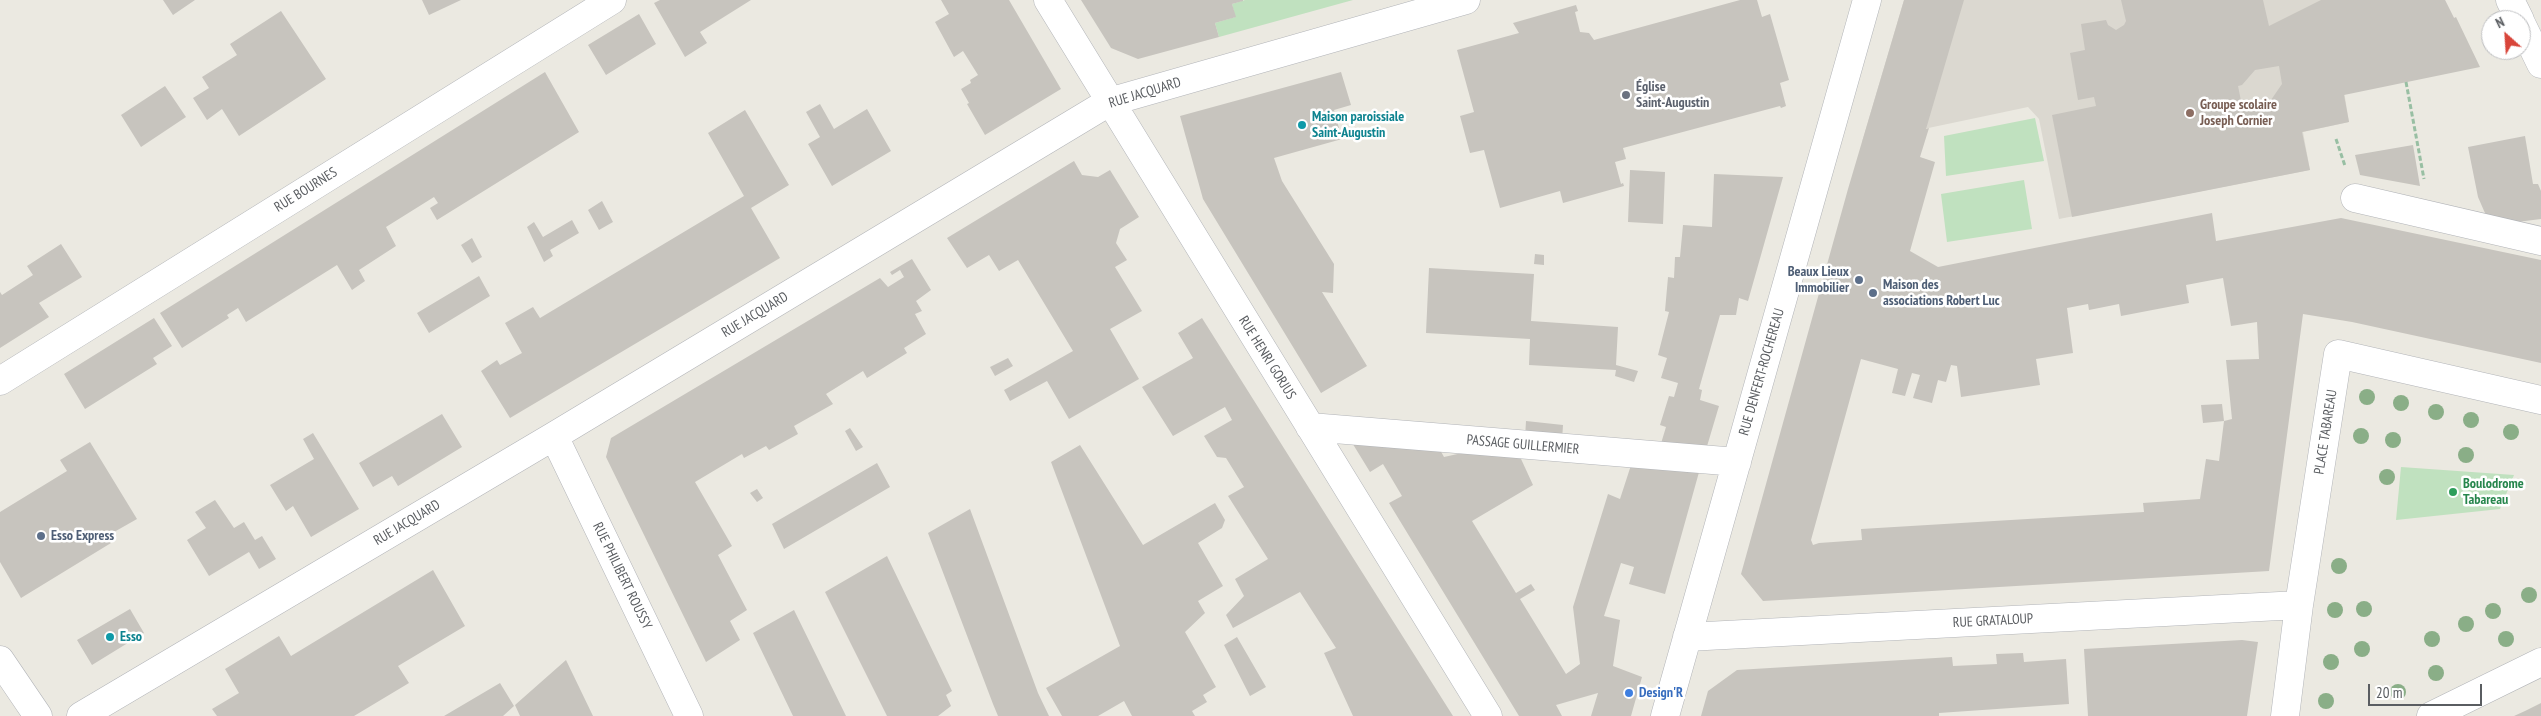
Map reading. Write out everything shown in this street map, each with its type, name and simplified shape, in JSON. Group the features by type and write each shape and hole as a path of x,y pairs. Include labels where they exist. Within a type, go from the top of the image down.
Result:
{"street":[{"name":"RUE BOURNES","path":"0,381 612,0"},
{"name":"RUE HENRI GORJUS","path":"1048,0 1488,716"},
{"name":"RUE JACQUARD","path":"81,716 554,436 1109,102 1466,0"},
{"name":"RUE DENFERT-ROCHEREAU","path":"1665,716 1867,0"},
{"path":"2531,44 2541,64"},
{"path":"2355,198 2541,241"},
{"name":"PLACE TABAREAU","path":"2285,716 2299,605 2338,354 2541,400"},
{"name":"PASSAGE GUILLERMIER","path":"1310,427 1737,462"},
{"name":"RUE PHILIBERT ROUSSY","path":"554,436 689,716"},
{"name":"RUE GRATALOUP","path":"1687,637 2299,605"},
{"path":"0,660 38,716"},
{"path":"2430,716 2541,662"}],"path":[{"path":"2406,82 2431,217"}],"shaded area":[{"name":"Groupe scolaire Joseph Cornier","path":"1904,0 2445,0 2454,18 2336,42 2349,122 2303,132 2310,170 2059,219 2039,119 2028,107 1862,142"}],"green space":[{"path":"1245,0 1353,0 1219,37 1215,23 1235,17 1232,4"},
{"path":"2035,118 2044,161 1946,176 1944,136"},
{"path":"2024,180 2032,229 1947,242 1941,194"},
{"name":"Boulodrome Tabareau","path":"2401,467 2514,475 2500,509 2396,520"}],"building":[{"path":"163,0 195,0 173,15"},
{"path":"422,0 461,0 429,15"},
{"path":"660,0 751,0 700,32 707,43 685,57 654,3"},
{"path":"941,0 1009,0 1061,89 985,135 967,104 969,103 961,89 971,83 970,80 978,75 963,51 954,57 935,22 949,14"},
{"path":"1081,0 1243,1 1232,4 1236,17 1215,23 1219,37 1138,59 1111,48"},
{"name":"Église Saint-Augustin","path":"1740,0 1757,0 1762,17 1770,14 1789,80 1780,83 1786,106 1623,148 1626,159 1615,162 1621,184 1623,183 1624,186 1563,203 1560,191 1500,208 1484,150 1470,153 1460,116 1474,112 1457,50 1519,33 1513,23 1576,5 1578,11 1575,12 1580,32 1589,33 1594,40"},
{"path":"1904,0 1964,0 1926,129 1929,128 1920,157 1935,162 1910,251 1938,267 2212,213 2216,241 2341,218 2541,260 2541,363 2352,322 2303,314 2269,571 1763,601 1741,574 1848,189","holes":["2223,278 2231,326 2257,322 2259,359 2226,360 2232,419 2224,421 2219,461 2206,459 2200,499 2143,503 2144,512 1861,529 1862,540 1813,545 1811,540 1861,359 1898,369 1892,393 1905,396 1912,373 1920,375 1913,398 1932,403 1938,380 1946,382 1951,365 1957,366 1961,397 2040,385 2036,359 2073,353 2067,308 2088,304 2089,310 2119,304 2121,316 2189,303 2186,285"]},
{"name":"Groupe scolaire Joseph Cornier","path":"2121,0 2263,0 2269,26 2321,0 2445,0 2454,18 2456,17 2480,67 2344,95 2349,122 2302,132 2310,170 2072,217 2052,115 2096,106 2094,97 2078,100 2070,53 2085,50 2081,24 2106,20 2108,25 2116,30 2124,25 2126,21","holes":["2279,66 2282,84 2271,100 2242,106 2238,86 2242,85 2255,70"]},
{"path":"281,11 326,79 239,136 222,109 207,120 193,98 209,88 202,77 237,55 230,44"},
{"path":"639,14 656,44 606,75 588,45"},
{"path":"545,72 579,132 437,220 430,208 438,203 434,197 386,227 396,246 359,270 365,281 352,290 337,265 246,322 238,308 227,315 229,318 182,348 160,313"},
{"path":"1341,72 1351,105 1334,110 1342,139 1274,158 1282,181 1334,264 1333,293 1322,292 1367,366 1321,393 1203,199 1180,116"},
{"path":"165,86 186,117 141,147 121,115"},
{"path":"820,104 834,129 867,109 891,151 832,186 808,144 820,137 806,112"},
{"path":"745,110 789,185 751,208 780,258 510,418 481,371 497,360 500,365 522,353 505,323 533,307 540,318 744,196 708,133"},
{"path":"2525,136 2533,184 2538,184 2541,191 2541,219 2509,223 2488,220 2478,197 2468,147"},
{"path":"2413,145 2420,186 2360,175 2355,155"},
{"path":"1074,161 1082,175 1098,177 1110,170 1139,217 1120,229 1116,243 1127,260 1115,267 1142,311 1110,329 1139,379 1069,419 1047,381 1010,401 1004,390 1073,351 1018,260 999,271 989,255 967,268 947,238"},
{"path":"1630,170 1665,172 1663,224 1628,222"},
{"path":"1714,174 1783,177 1748,301 1739,298 1736,315 1720,315 1699,389 1702,390 1700,400 1719,406 1705,453 1659,450 1666,427 1660,425 1669,396 1674,397 1678,383 1661,378 1667,358 1658,355 1669,312 1665,311 1668,277 1674,278 1675,257 1680,257 1683,225 1712,227"},
{"path":"602,201 613,222 599,230 588,210"},
{"path":"572,220 579,233 550,250 553,256 544,262 527,227 534,222 543,237"},
{"path":"472,238 482,257 472,263 461,245"},
{"path":"61,244 82,277 39,303 49,317 0,348 0,292 2,295 33,275 27,266"},
{"path":"1535,254 1544,255 1544,265 1534,264"},
{"path":"912,259 931,290 916,301 922,311 915,314 926,334 904,348 907,353 867,378 863,371 826,394 833,404 794,426 798,434 769,450 766,446 744,458 742,454 695,482 732,546 718,555 747,610 730,621 740,640 706,662 606,457 611,438 880,278 888,287 904,277 900,270 892,275 890,272"},
{"path":"1429,268 1534,274 1531,321 1618,327 1616,365 1638,371 1634,382 1615,376 1616,370 1529,365 1530,339 1426,333"},
{"path":"479,276 490,296 429,333 417,313"},
{"path":"154,318 172,346 153,358 157,364 85,409 64,374"},
{"path":"1202,318 1453,716 1353,716 1324,653 1336,648 1300,592 1233,628 1226,615 1244,596 1235,579 1268,559 1228,496 1244,487 1226,458 1217,457 1204,436 1232,420 1225,407 1173,436 1142,387 1193,358 1178,333"},
{"path":"1008,358 1013,366 995,376 990,367"},
{"path":"2222,404 2224,421 2203,423 2201,405"},
{"path":"442,414 462,447 398,486 392,476 373,487 359,463"},
{"path":"1526,421 1563,425 1562,441 1525,438"},
{"path":"850,428 863,447 856,451 845,431"},
{"path":"313,433 359,509 311,537 293,506 286,511 270,485 314,459 303,439"},
{"path":"1351,441 1439,448 1444,457 1471,451 1516,448 1533,485 1472,521 1516,593 1531,584 1535,590 1520,599 1566,674 1580,664 1573,607 1608,494 1620,499 1633,459 1701,465 1665,594 1629,584 1634,567 1621,563 1604,616 1620,620 1613,666 1642,677 1631,716 1591,716 1598,693 1556,705 1562,716 1519,716 1389,503 1402,496 1383,464 1370,472"},
{"path":"90,442 137,519 107,536 111,543 21,598 0,562 0,512 67,471 60,460"},
{"path":"1080,445 1143,545 1215,503 1225,520 1222,528 1198,543 1223,586 1198,601 1205,613 1185,632 1216,687 1203,695 1207,702 1192,711 1195,716 1132,716 1124,701 1098,716 1062,716 1046,688 1120,646 1051,462"},
{"path":"877,463 890,487 784,549 772,524"},
{"path":"757,489 763,498 757,502 750,493"},
{"path":"215,500 234,528 244,522 255,540 262,536 276,559 259,569 249,552 209,576 187,540 206,528 195,512"},
{"path":"970,509 1038,693 1049,716 998,716 993,704 928,533"},
{"path":"887,556 952,691 946,695 951,706 938,716 887,716 825,592"},
{"path":"433,570 465,626 398,666 409,683 354,716 217,716 212,709 239,693 225,669 279,636 291,656"},
{"name":"Esso","path":"130,609 144,633 92,665 77,640"},
{"path":"794,610 846,716 793,716 753,633"},
{"path":"1237,637 1266,687 1250,696 1224,645"},
{"path":"2242,640 2258,642 2247,716 2088,716 2084,649"},
{"path":"2023,653 2024,662 2066,659 2069,704 1939,713 1939,716 1701,716 1708,691 1737,670 1952,657 1953,666 1997,664 1996,654"},
{"path":"566,660 593,716 520,716 515,705"},
{"path":"500,683 514,706 503,716 444,716"},
{"path":"2541,703 2541,716 2514,716 2525,711"}],"place":[{"name":"Église Saint-Augustin","path":"1626,95"},
{"name":"Groupe scolaire Joseph Cornier","path":"2190,113"},
{"name":"Maison paroissiale Saint-Augustin","path":"1302,125"},
{"name":"Beaux Lieux Immobilier","path":"1859,280"},
{"name":"Maison des associations Robert Luc","path":"1873,293"},
{"name":"Boulodrome Tabareau","path":"2453,492"},
{"name":"Esso Express","path":"41,536"},
{"name":"Esso","path":"110,637"},
{"name":"Design'R","path":"1629,693"}]}
